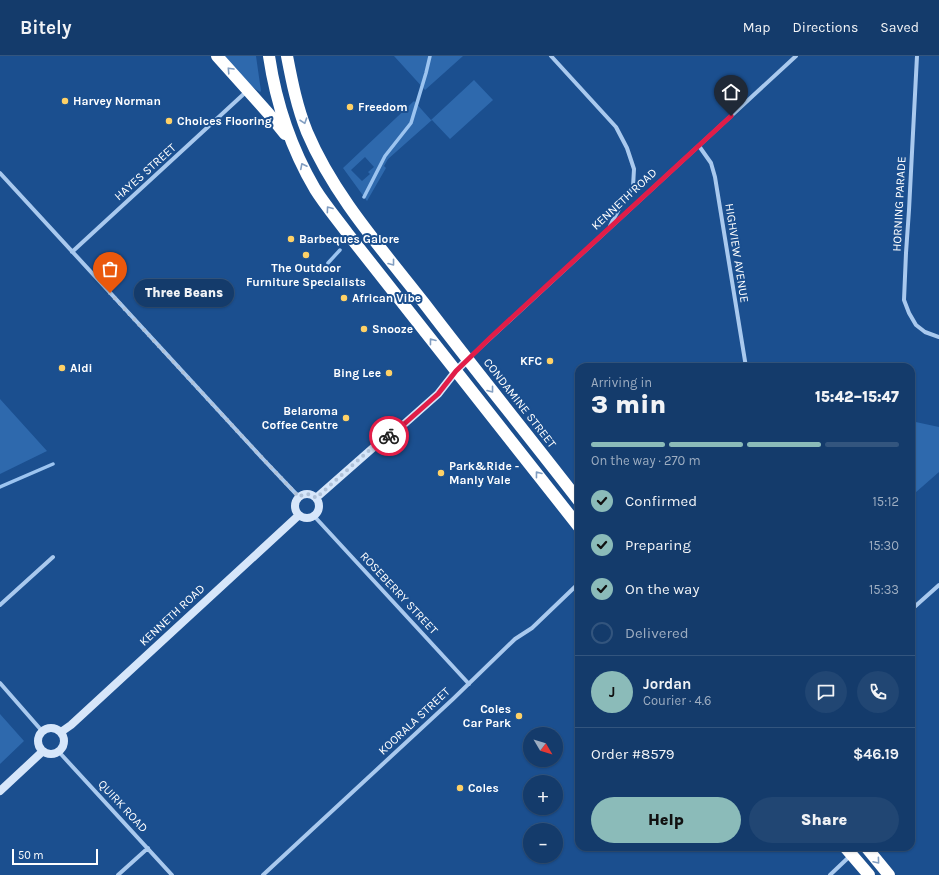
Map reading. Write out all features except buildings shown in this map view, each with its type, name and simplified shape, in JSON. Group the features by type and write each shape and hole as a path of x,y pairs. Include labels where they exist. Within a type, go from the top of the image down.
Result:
{"highway":[{"path":"217,56 268,113 292,143"},
{"path":"269,56 276,92 292,143 315,189 359,248 575,522"},
{"name":"CONDAMINE STREET","path":"287,56 298,103 307,132 332,179 353,211 467,360 575,495"},
{"path":"849,851 869,875"},
{"path":"869,851 889,875"}],"main road":[{"path":"316,498 374,446 403,425 438,394 456,371 467,360"},
{"path":"311,494 316,498 320,507 317,514 310,518 298,515 295,509 295,504 299,497 302,495 311,494"},
{"name":"KENNETH ROAD","path":"61,732 71,725 298,515"},
{"path":"51,728 61,732 65,739 59,752 56,754 50,754 41,750 38,742 42,731 51,728"},
{"path":"0,791 43,751"}],"street":[{"path":"552,56 616,127 627,148 634,169 633,187 608,230"},
{"name":"KENNETH ROAD","path":"467,360 796,56"},
{"name":"HORNING PARADE","path":"917,56 904,300 916,325 925,332 939,337"},
{"name":"HAYES STREET","path":"72,252 248,90"},
{"name":"HIGHVIEW AVENUE","path":"699,146 712,163 715,177 745,363"},
{"path":"0,173 299,497"},
{"name":"ROSEBERRY STREET","path":"314,516 469,684"},
{"path":"0,605 53,556"},
{"path":"915,606 939,585"},
{"name":"KOORALA STREET","path":"263,875 516,639 532,628 575,588"},
{"path":"0,684 42,731"},
{"name":"QUIRK ROAD","path":"59,752 172,875"},
{"path":"118,875 148,848"},
{"path":"830,875 849,851"}],"shaded area":[{"path":"225,56 256,56 260,92 245,80"},
{"path":"394,56 463,56 425,90"},
{"path":"474,80 493,100 450,139 432,120 388,159 384,166 386,168 367,201 343,168 414,101 431,120","holes":["365,157 374,167 368,172 370,174 362,181 351,170"]},
{"path":"0,399 47,451 0,474"},
{"path":"915,422 939,427 939,472 915,493"},
{"path":"0,714 24,741 0,764"}],"waterway":[{"path":"364,197 385,156 411,123 430,56"},
{"path":"328,263 340,250"},
{"path":"0,487 53,464"}],"way so far":[{"path":"110,293 299,497 302,495 311,494 316,498 374,446 389,436"}],"place":[{"name":"Harvey Norman","path":"65,101"},
{"name":"Freedom","path":"350,107"},
{"name":"Choices Flooring","path":"169,121"},
{"name":"Barbeques Galore","path":"291,239"},
{"name":"The Outdoor Furniture Specialists","path":"306,255"},
{"name":"Three Beans","path":"110,293"},
{"name":"African Vibe","path":"344,298"},
{"name":"Snooze","path":"364,329"},
{"name":"KFC","path":"550,361"},
{"name":"Aldi","path":"62,368"},
{"name":"Bing Lee","path":"389,373"},
{"name":"Belaroma Coffee Centre","path":"346,418"},
{"name":"Park&Ride - Manly Vale","path":"441,473"},
{"name":"Coles Car Park","path":"519,716"},
{"name":"Coles","path":"460,788"}],"route":[{"path":"389,436 438,394 456,371 478,349 731,116"}]}
